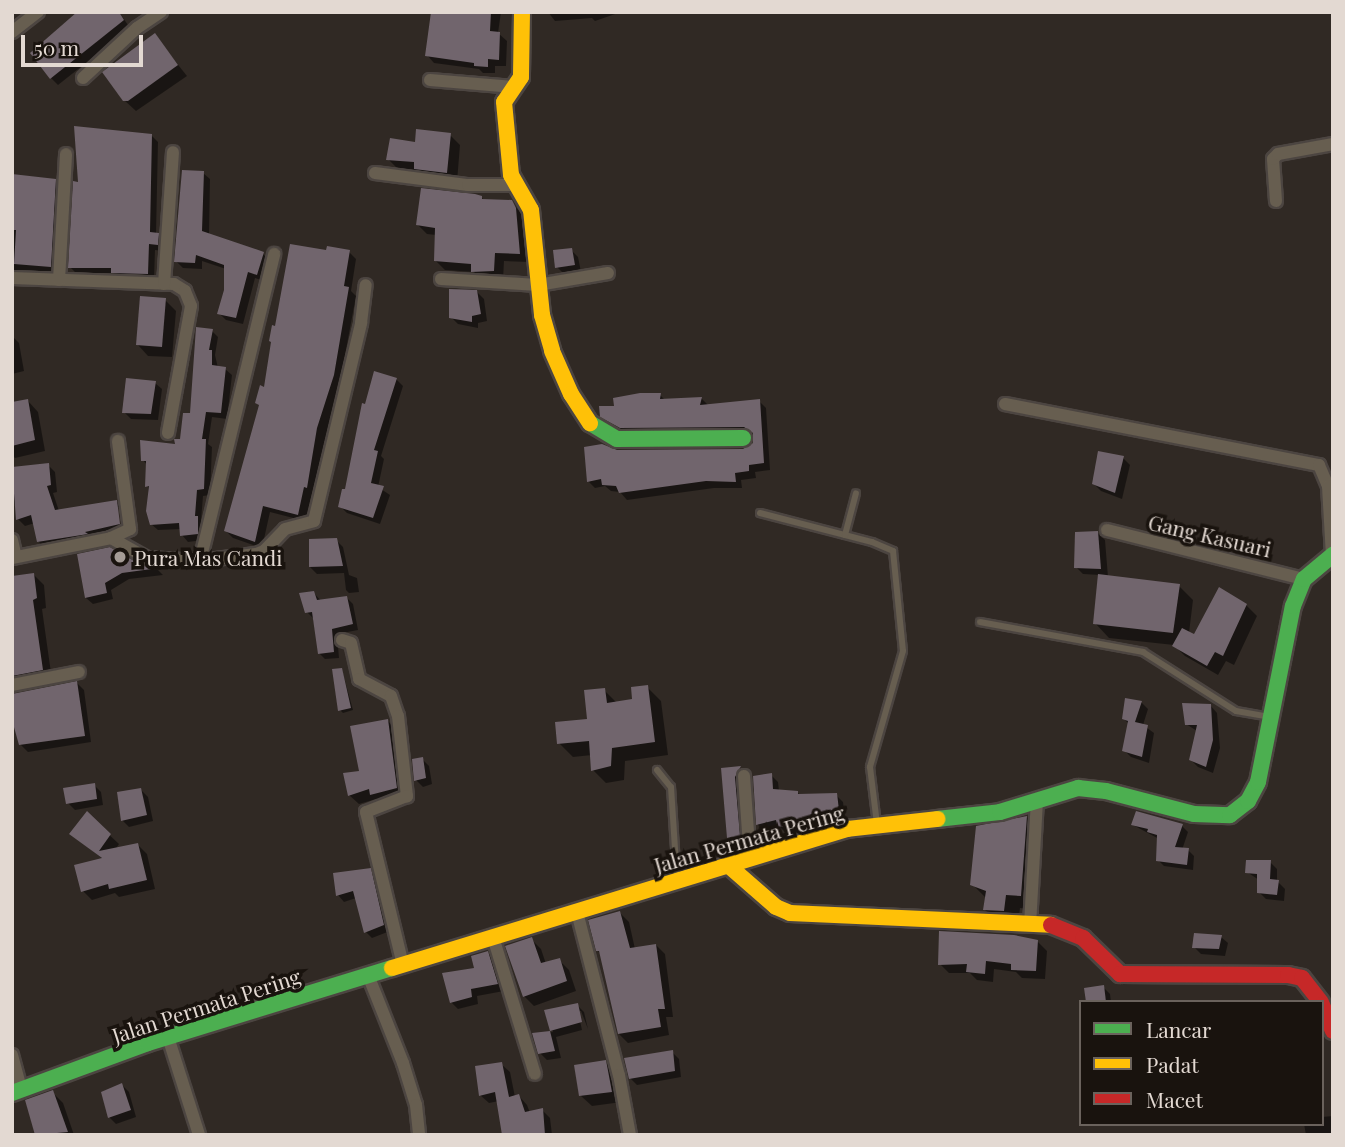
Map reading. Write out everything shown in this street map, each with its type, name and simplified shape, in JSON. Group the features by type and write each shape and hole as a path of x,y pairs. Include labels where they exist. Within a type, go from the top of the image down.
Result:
{"street":[{"path":"12,32 38,12"},
{"path":"83,78 137,28 161,12"},
{"path":"522,12 521,77 504,102 511,174 531,209 542,315 552,351 571,394 592,426 617,439 743,438"},
{"path":"430,80 514,87"},
{"path":"1276,201 1272,159 1278,154 1333,144"},
{"path":"164,284 173,152"},
{"path":"59,280 66,154"},
{"path":"375,173 468,185 516,185"},
{"path":"200,561 274,254"},
{"path":"440,279 538,285 608,273"},
{"path":"12,278 174,284 190,298 168,433"},
{"path":"111,538 146,558 200,561 256,554 264,551 285,529 314,521 360,323 366,285"},
{"path":"1005,404 1319,466 1328,486 1333,555"},
{"path":"12,541 14,558 124,534 130,525 118,440"},
{"name":"Gang Kasuari","path":"1107,530 1304,579"},
{"name":"Jalan Permata Pering","path":"17,1091 168,1037 847,829 1000,812 1078,788 1106,791 1194,814 1220,817 1230,815 1248,801 1258,782 1293,606 1304,579 1333,555"},
{"path":"342,640 351,643 359,679 391,696 398,716 407,796 366,812 402,965"},
{"path":"12,685 79,672"},
{"path":"744,776 750,859"},
{"path":"1030,925 1037,799"},
{"path":"729,866 776,907 801,916 1053,925 1083,938 1120,974 1288,975 1302,978 1320,1000"},
{"path":"577,912 619,1075 630,1135"},
{"path":"493,937 536,1074"},
{"path":"368,975 403,1063 416,1105 419,1135"},
{"path":"1324,1008 1333,1031"},
{"path":"168,1037 199,1135"},
{"path":"12,1055 17,1091"}],"lane":[{"path":"845,535 856,493"},
{"path":"760,513 845,535 892,551 903,651 870,767 877,826"},
{"path":"980,622 1143,652 1236,711 1271,718"},
{"path":"657,769 671,787 677,881"}],"building":[{"path":"77,12 119,12 124,20 50,79 30,53"},
{"path":"431,12 491,12 490,31 500,32 499,60 488,59 488,67 425,56"},
{"path":"155,33 178,65 128,101 123,101 102,72"},
{"path":"74,126 152,134 150,232 159,233 158,245 149,244 148,274 111,273 111,268 68,268 73,181 78,182"},
{"path":"416,129 451,133 447,173 414,169 414,162 386,160 390,138 415,142"},
{"path":"182,170 204,171 202,231 264,252 257,275 248,272 236,318 217,314 224,290 224,265 196,255 195,263 174,262"},
{"path":"12,174 56,179 51,267 14,264 16,230 12,230"},
{"path":"421,188 475,194 482,196 482,199 512,200 516,208 520,254 495,253 494,271 471,272 471,264 434,261 435,228 416,225"},
{"path":"290,244 326,250 327,246 350,250 344,286 349,287 334,375 317,428 307,488 304,487 298,515 263,506 255,542 224,531 259,405 255,403 260,385 264,387 269,341 272,325 275,326"},
{"path":"572,248 575,265 555,268 553,250"},
{"path":"449,289 477,290 481,314 472,316 472,322 449,318"},
{"path":"140,296 166,298 162,347 136,345"},
{"path":"196,327 213,329 209,350 212,350 212,365 226,367 221,413 206,412 202,439 206,439 204,489 197,490 195,516 198,516 198,534 180,536 179,523 150,525 146,511 149,486 145,487 146,461 141,461 140,440 175,444 174,439 180,439 183,413 190,413"},
{"path":"374,371 397,378 374,450 378,451 371,483 384,486 373,518 338,507 342,489 345,489 362,403 365,404"},
{"path":"126,378 156,381 151,414 122,413"},
{"path":"640,393 661,393 660,399 702,397 700,405 760,399 764,463 749,465 749,471 735,473 736,482 706,481 619,493 616,486 602,485 601,479 587,482 584,447 602,444 617,450 743,449 753,443 753,433 744,427 620,428 600,417 599,406 614,406 613,398"},
{"path":"28,399 35,440 12,446 12,402"},
{"path":"1098,451 1124,456 1115,493 1092,484"},
{"path":"49,463 51,485 47,486 55,510 117,500 120,524 85,532 88,534 37,542 31,515 16,520 12,467"},
{"path":"1098,531 1101,569 1074,568 1075,532"},
{"path":"337,538 343,566 309,567 309,539"},
{"path":"110,547 143,566 159,568 122,573 105,583 107,593 85,598 77,554"},
{"path":"34,573 37,598 33,600 43,670 12,676 12,576"},
{"path":"1098,574 1180,584 1173,633 1093,624"},
{"path":"1219,587 1247,604 1223,656 1215,652 1207,666 1172,646 1182,628 1194,634"},
{"path":"314,591 317,600 347,596 353,624 332,629 334,652 318,654 312,612 305,613 299,593"},
{"path":"342,668 351,708 338,711 332,669"},
{"path":"77,681 85,736 19,745 12,720 12,694"},
{"path":"648,685 655,742 612,748 611,766 591,771 589,741 557,744 555,722 587,719 584,690 605,688 607,703 632,699 631,687"},
{"path":"1125,698 1142,701 1135,722 1148,725 1142,757 1122,751 1128,721 1122,719"},
{"path":"1182,703 1211,704 1213,740 1206,767 1189,760 1197,725 1185,725"},
{"path":"388,719 397,788 370,795 369,789 348,796 343,773 359,771 350,726"},
{"path":"423,757 426,778 414,781 412,759"},
{"path":"741,766 735,777 740,836 727,838 721,768"},
{"path":"772,773 773,789 798,791 798,794 837,793 840,819 777,827 776,820 756,825 753,776"},
{"path":"95,783 97,799 66,804 63,788"},
{"path":"141,788 147,815 121,821 117,792"},
{"path":"87,811 111,834 99,851 138,843 147,880 109,889 108,884 81,892 74,865 102,858 69,834"},
{"path":"1136,811 1183,824 1175,847 1189,848 1187,865 1156,861 1157,835 1147,832 1148,829 1131,825"},
{"path":"1027,816 1021,896 1006,895 1004,911 983,910 986,891 970,885 976,826"},
{"path":"1246,860 1271,860 1270,879 1279,880 1277,895 1257,893 1257,874 1245,873"},
{"path":"371,868 384,925 364,933 353,891 336,896 333,873"},
{"path":"620,911 630,948 656,944 665,1009 658,1009 661,1027 618,1034 599,951 596,951 588,920"},
{"path":"939,931 1014,935 1038,940 1036,971 1011,970 1011,964 986,961 985,974 966,972 967,964 938,965"},
{"path":"1194,933 1222,935 1219,949 1192,948"},
{"path":"532,937 541,963 560,958 567,981 523,997 505,946"},
{"path":"488,951 498,984 471,989 472,997 450,1003 442,973 474,968 471,956"},
{"path":"1104,985 1106,1000 1086,1000 1084,988"},
{"path":"578,1003 582,1022 550,1031 544,1010"},
{"path":"550,1031 555,1051 538,1054 532,1033"},
{"path":"673,1050 675,1071 629,1079 624,1058"},
{"path":"606,1060 612,1092 579,1096 574,1065"},
{"path":"502,1062 509,1097 519,1094 525,1112 543,1108 545,1135 502,1135 495,1092 479,1096 475,1066"},
{"path":"122,1083 131,1110 108,1118 101,1092"},
{"path":"53,1090 68,1132 35,1135 25,1100"}],"traffic: fast":[{"path":"590,423 617,439 743,438"},
{"path":"937,819 1000,812 1078,788 1106,791 1194,814 1230,815 1248,801 1258,782 1293,606 1304,579 1333,555"},
{"path":"12,1093 148,1043 392,968"}],"traffic: slow":[{"path":"522,12 521,77 504,102 511,175 531,210 542,315 552,351 571,394 590,423"},
{"path":"392,968 847,829 937,819"},
{"path":"729,866 776,907 790,913 1051,925"}],"traffic: jam":[{"path":"1051,925 1083,938 1120,974 1288,975 1302,978 1319,1000"},
{"path":"1324,1010 1333,1031"}],"place":[{"name":"Pura Mas Candi","path":"120,557"}]}
